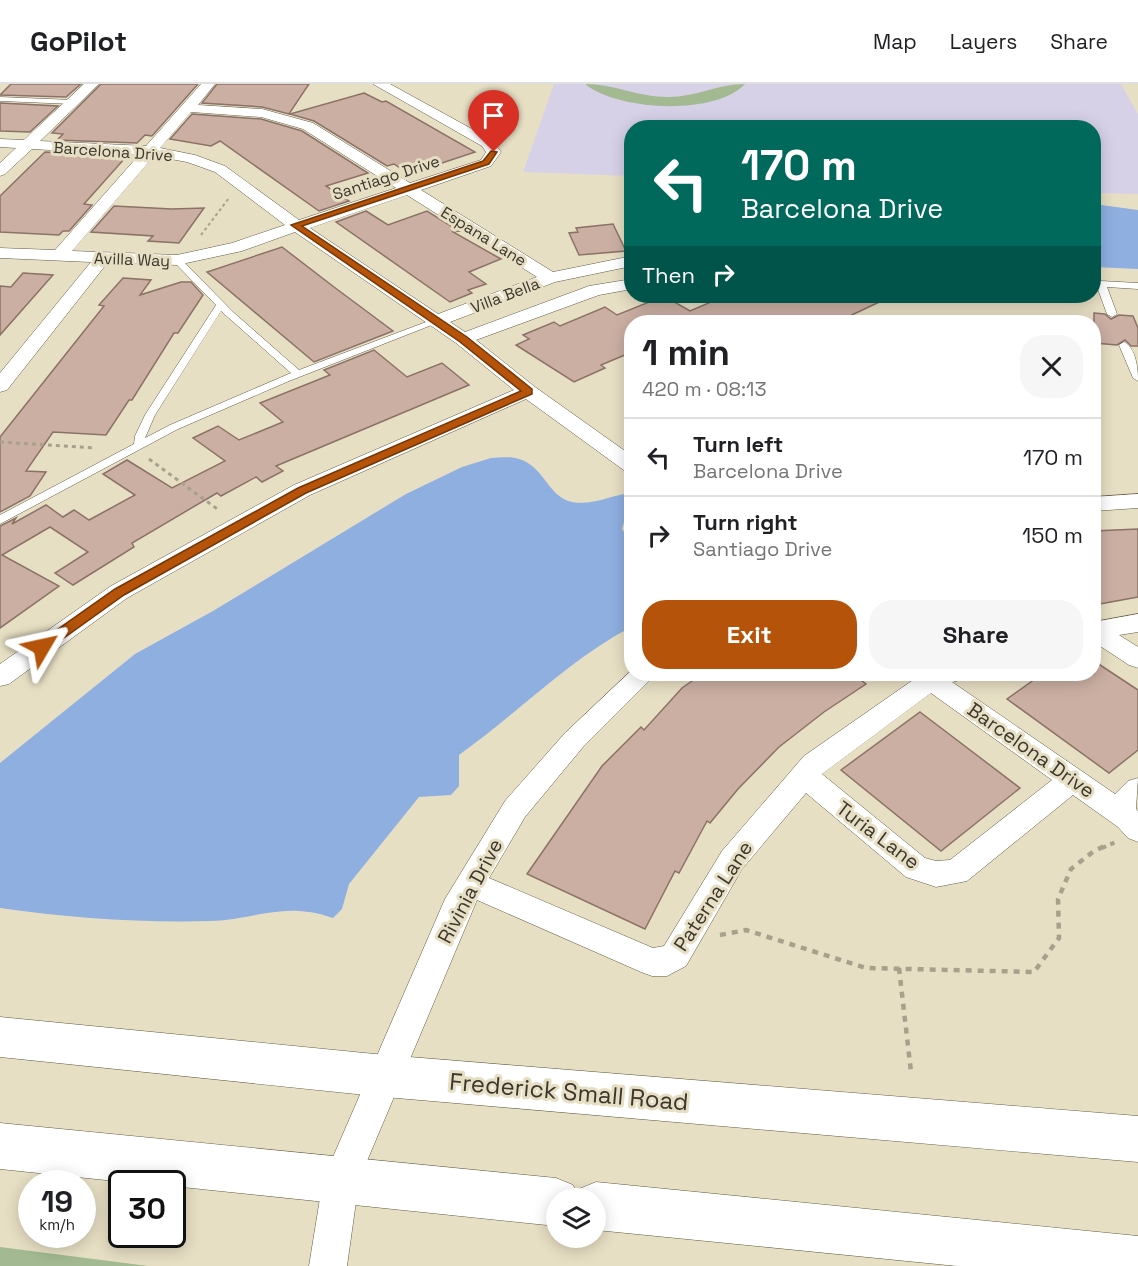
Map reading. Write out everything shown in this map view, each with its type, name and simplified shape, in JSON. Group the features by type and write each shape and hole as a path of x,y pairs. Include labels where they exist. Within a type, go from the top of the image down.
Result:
{"street":[{"path":"0,171 92,84"},
{"path":"59,256 208,84"},
{"name":"Santiago Drive","path":"295,225 486,163 494,152 487,142 380,84"},
{"name":"Espana Lane","path":"189,108 262,113 308,126 550,278"},
{"name":"Barcelona Drive","path":"0,143 152,151 190,158 220,169 295,225 463,339 528,391 624,460"},
{"name":"Avilla Way","path":"0,253 177,260 236,247 295,225"},
{"path":"0,386 103,258"},
{"name":"Villa Bella","path":"436,321 550,278 624,263"},
{"path":"574,272 596,290"},
{"name":"Villa Bella","path":"463,339 596,290 624,285"},
{"path":"0,677 119,592 302,490 528,391"},
{"path":"1101,504 1138,501"},
{"path":"1101,630 1138,623"},
{"path":"1101,635 1138,659"},
{"name":"Rivinia Drive","path":"328,1266 341,1180 456,908 514,808 574,740 636,681"},
{"name":"Paterna Lane","path":"471,884 652,962 667,962 675,956 732,860 814,764 927,681"},
{"name":"Barcelona Drive","path":"941,681 1116,811 1130,835"},
{"name":"Turia Lane","path":"804,775 871,833 916,868 936,874 957,872 1072,780"},
{"path":"1116,811 1138,789"},
{"name":"Frederick Small Road","path":"0,1037 385,1076 1138,1139"},
{"path":"0,1146 546,1201"},
{"path":"606,1207 1138,1260"}],"lane":[{"path":"0,99 73,102"},
{"path":"177,260 221,304 298,374"},
{"path":"1112,314 1101,284 1138,286"},
{"path":"139,446 150,415 221,304"},
{"path":"0,520 174,427 298,374 436,321"},
{"path":"1124,345 1138,378"}],"path":[{"path":"198,240 232,192"},
{"path":"0,442 95,448"},
{"path":"148,458 225,516"},
{"path":"687,937 746,930 866,968 1034,972 1059,938 1058,898 1071,869 1094,851 1130,835"},
{"path":"898,968 911,1072"}],"shaded area":[{"path":"554,84 1121,84 1138,114 1138,194 1101,193 1101,120 624,120 624,176 523,172"}],"green space":[{"path":"585,84 668,97 745,84 731,94 712,101 666,106 620,100 600,93"},
{"path":"0,1247 148,1266 0,1266"}],"water":[{"path":"1101,205 1138,210 1138,269 1101,267"},
{"path":"491,458 519,459 534,468 557,494 572,502 587,503 624,494 622,529 624,532 624,631 585,655 459,755 459,786 451,795 419,797 349,884 342,909 333,918 316,913 285,911 228,920 158,921 53,915 0,908 0,763 135,654 213,611 406,494 462,467"}],"building":[{"path":"11,84 81,84 66,97 0,95"},
{"path":"101,84 198,84 152,136 145,135 137,143 57,140 63,134 52,133"},
{"path":"217,84 309,84 289,114 262,107 202,103"},
{"path":"364,93 382,102 386,101 475,152 418,171 411,167 403,170 394,164 387,166 314,121 290,114"},
{"path":"0,103 58,106 30,132 0,131"},
{"path":"192,114 261,119 302,131 368,173 326,186 349,201 319,211 220,141 211,146 170,139"},
{"path":"45,152 126,157 84,204 92,205 69,231 63,231 59,235 0,232 0,196"},
{"path":"114,206 204,208 179,243 148,241 153,236 91,232"},
{"path":"366,211 388,225 427,211 459,231 453,232 501,259 469,272 486,284 468,290 472,293 450,302 336,222"},
{"path":"613,224 624,251 579,255 569,233 578,232 576,228"},
{"path":"282,247 393,331 314,362 207,272"},
{"path":"23,273 53,275 0,335 0,286 11,287"},
{"path":"123,278 151,280 140,295 181,282 191,282 203,295 178,333 174,333 132,400 129,400 106,435 53,432 26,471 46,472 30,496 0,512 0,437 104,306 99,305"},
{"path":"647,303 676,303 690,311 709,303 877,303 852,315 624,315 624,355 601,365 605,368 574,382 516,345 529,339 523,335 554,322 560,326 605,307 617,315"},
{"path":"1094,313 1105,314 1111,319 1119,315 1133,316 1138,328 1138,346 1131,346 1125,340 1117,345 1101,344 1101,315 1094,315"},
{"path":"374,350 407,377 442,363 469,385 276,466 283,471 262,482 256,477 221,496 217,493 132,543 134,547 73,585 55,573 88,552 50,527 2,555 59,586 0,628 0,526 16,518 12,524 46,505 63,517 74,510 89,520 135,495 103,474 127,460 172,488 225,461 193,438 218,426 239,440 283,422 260,403 330,375 324,370"},
{"path":"1138,529 1138,597 1101,604 1101,531"},
{"path":"1101,666 1138,690 1138,750 1109,773 1007,699 1032,681 1101,681"},
{"path":"692,681 862,681 866,684 824,712 779,747 738,789 710,823 707,821 679,873 675,871 645,929 527,874 602,766 641,727 644,730 682,688"},
{"path":"920,712 1020,788 941,851 841,770"}],"route":[{"path":"42,647 119,592 302,490 528,391 463,339 295,225 486,163 494,152"}]}
